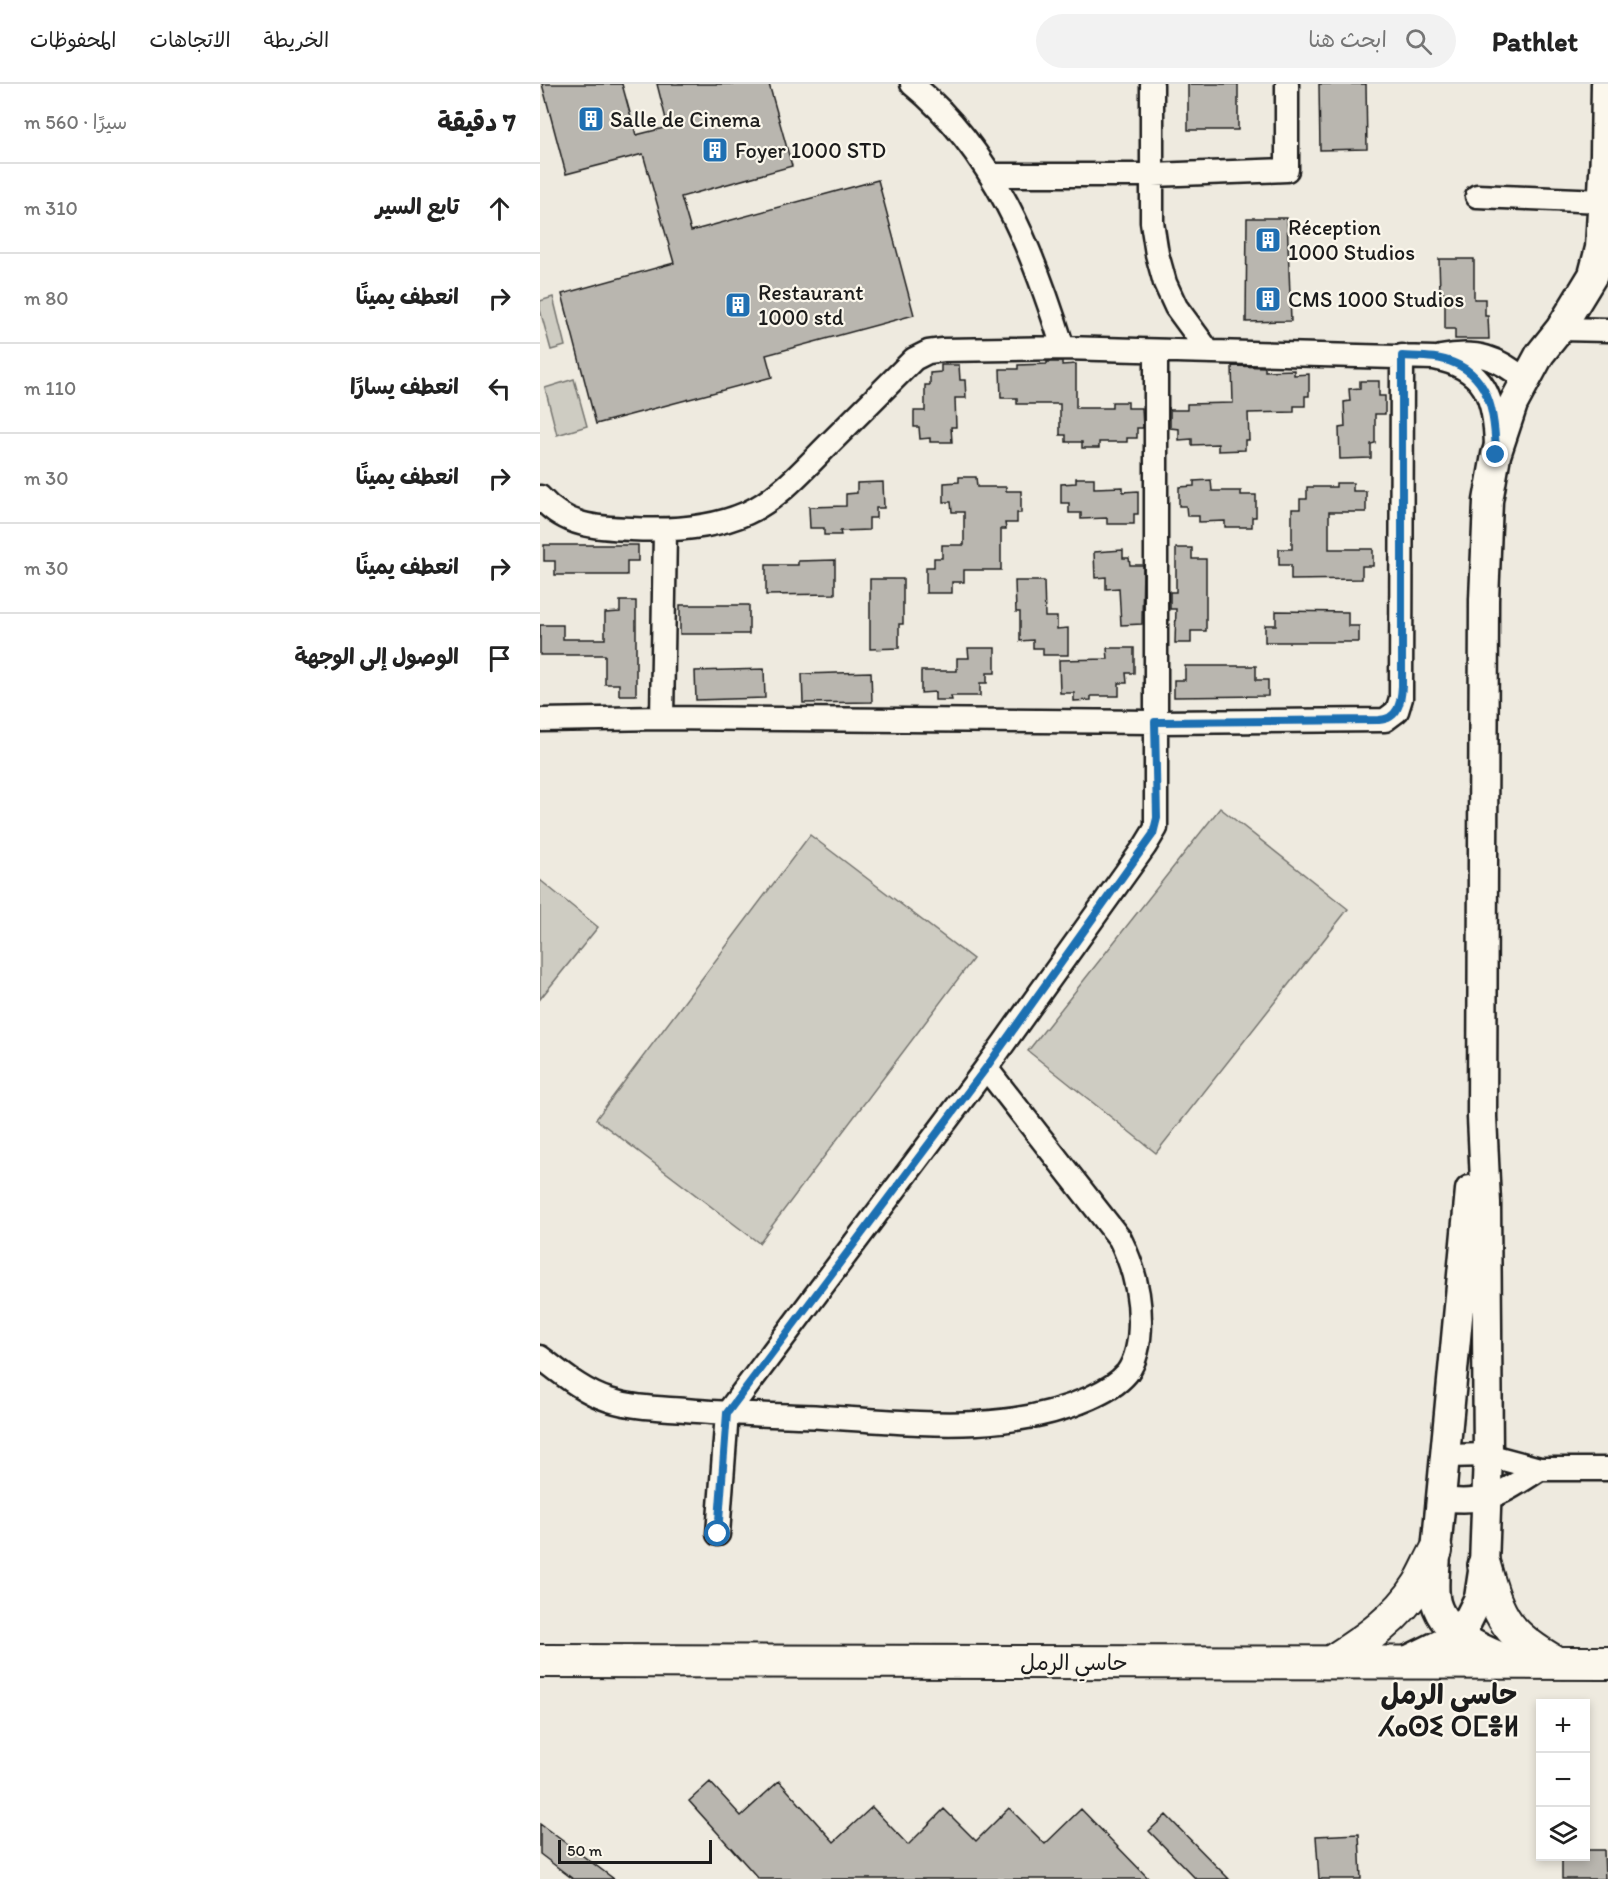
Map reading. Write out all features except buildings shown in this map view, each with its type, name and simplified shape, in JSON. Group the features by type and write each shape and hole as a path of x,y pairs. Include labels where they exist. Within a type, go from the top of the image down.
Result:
{"main road":[{"path":"1331,1662 1368,1637 1395,1613 1418,1585 1436,1551"},
{"path":"1484,1565 1497,1609 1511,1631 1535,1651 1557,1663"},
{"name":"حاسي الرمل","path":"540,1661 1608,1663"}],"street":[{"path":"912,84 957,130 992,175 1010,209 1032,261 1063,348"},
{"path":"1152,84 1152,222 1157,254 1165,283 1176,307 1209,352"},
{"path":"992,175 1153,175 1287,170 1287,84"},
{"path":"1404,1662 1458,1633 1475,1609 1484,1565 1488,1455 1486,1203 1482,1117 1484,600 1488,501 1496,455 1513,404 1540,354 1560,329 1593,275 1600,248 1606,84"},
{"path":"1477,196 1603,201"},
{"path":"1560,329 1608,330"},
{"path":"540,524 578,524 601,528 665,531 725,521 748,512 782,490 914,359 928,352 943,350 1063,348 1434,358 1452,362 1467,369 1479,380 1487,393 1493,414 1496,455"},
{"path":"718,1534 727,1413 986,1068 1153,834 1157,818 1156,351"},
{"path":"1434,358 1457,354 1482,356 1509,366 1525,380"},
{"path":"540,720 662,718 1155,722 1379,720 1389,718 1401,702 1402,686 1402,356"},
{"path":"540,497 560,515 578,524"},
{"path":"662,718 665,531"},
{"path":"540,1357 582,1387 607,1400 636,1406 727,1413 964,1424 1042,1415 1065,1408 1106,1390 1128,1371 1136,1353 1140,1330 1140,1298 1130,1257 1120,1239 986,1068"},
{"path":"1482,1117 1468,1204 1436,1551 1435,1587 1437,1603 1442,1615 1458,1633 1493,1654 1517,1663"},
{"path":"1446,1456 1488,1455 1540,1469 1608,1469"},
{"path":"1442,1499 1473,1502 1487,1499 1508,1490 1540,1469"}],"shaded area":[{"path":"553,297 565,346 551,350 540,310 540,301"},
{"path":"574,379 587,426 557,435 545,388"},
{"path":"1220,808 1348,909 1156,1153 1028,1051"},
{"path":"810,835 973,959 759,1243 596,1119"},
{"path":"540,880 598,927 540,999"}],"place":[{"name":"Salle de Cinema","path":"591,119"},
{"name":"Foyer 1000 STD","path":"715,150"},
{"name":"Réception 1000 Studios","path":"1268,240"},
{"name":"CMS 1000 Studios","path":"1268,299"},
{"name":"Restaurant 1000 std","path":"738,305"}],"district":[{"name":"حاسي الرمل ⵃⴰⵙⵉ ⵔⵎⴻⵍ","path":"1449,1710"}],"route":[{"path":"718,1534 727,1413 986,1068 1153,834 1157,818 1155,722 1384,720 1393,716 1396,711 1401,702 1402,686 1402,356 1434,358 1452,362 1467,369 1479,380 1487,393 1493,414 1496,429 1496,455"}]}
